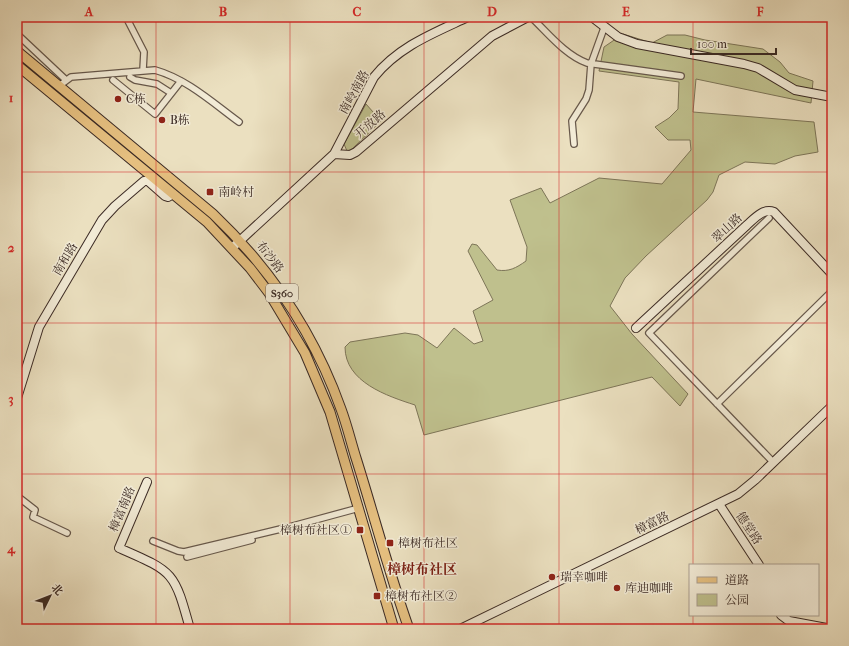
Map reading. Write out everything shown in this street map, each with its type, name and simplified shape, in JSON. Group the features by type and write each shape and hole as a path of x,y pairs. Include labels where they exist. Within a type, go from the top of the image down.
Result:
{"main road":[{"name":"布沙路","path":"17,51 62,83 213,214 241,241 259,262 298,316 329,378 342,410 409,629"},
{"name":"布沙路","path":"17,65 206,222 232,248 269,293 305,353 330,412 394,629"}],"street":[{"path":"126,17 144,52 143,70"},
{"name":"南岭南路","path":"334,154 374,77 382,68 395,55 412,44 468,17"},
{"path":"529,17 577,60 591,64 681,76"},
{"name":"开放路","path":"334,154 350,155 356,152 492,36 529,17"},
{"path":"592,17 604,28 618,37 637,44 758,68 795,90 832,97"},
{"path":"574,144 572,121 587,95 591,64 604,28"},
{"path":"17,34 62,83 71,78 155,70 167,73 181,81 239,122"},
{"path":"130,77 135,80 151,82 162,86 171,93"},
{"path":"113,80 119,87 155,114 181,81"},
{"path":"146,88 151,82"},
{"path":"232,248 334,154"},
{"name":"南和路","path":"17,398 39,327 102,220 115,206 144,181 148,181 165,196 171,197 173,194"},
{"name":"翠山路","path":"636,328 747,225 761,213 768,210 774,212 832,274"},
{"path":"769,218 649,333 773,462"},
{"path":"717,404 832,291"},
{"name":"樟富路","path":"460,629 475,626 719,504 747,487 832,406"},
{"name":"樟富南路","path":"147,482 119,548 153,562 169,574 180,594 190,629"},
{"path":"17,496 35,510 33,517 67,534"},
{"name":"德堂路","path":"719,504 758,564"},
{"path":"153,541 178,552 184,552 359,509"},
{"path":"187,558 359,509"},
{"path":"782,616 788,621 823,626 832,629"}],"green space":[{"path":"623,34 652,43 667,35 685,35 705,40 763,49 780,62 789,73 813,81 811,103 696,79 693,112 814,122 818,152 795,156 775,164 745,162 719,175 713,192 707,200 646,256 625,278 610,306 632,334 688,394 680,406 652,377 424,435 415,405 381,392 360,378 352,370 347,359 345,347 350,342 405,333 418,335 437,348 454,328 474,344 483,341 473,311 493,300 468,251 472,244 477,245 497,270 512,269 526,261 527,247 510,200 541,188 550,203 599,178 662,184 691,150 690,140 668,140 655,127 669,118 678,109 679,82 599,71 604,47"},
{"path":"366,104 381,121 350,151 347,151 344,144"}],"place":[{"name":"C栋","path":"118,99"},
{"name":"B栋","path":"162,120"},
{"name":"南岭村","path":"210,192"},
{"name":"樟树布社区①","path":"360,530"},
{"name":"樟树布社区","path":"390,543"},
{"name":"瑞幸咖啡","path":"552,577"},
{"name":"库迪咖啡","path":"617,588"},
{"name":"樟树布社区②","path":"377,596"}],"district":[{"name":"樟树布社区","path":"422,569"}]}
